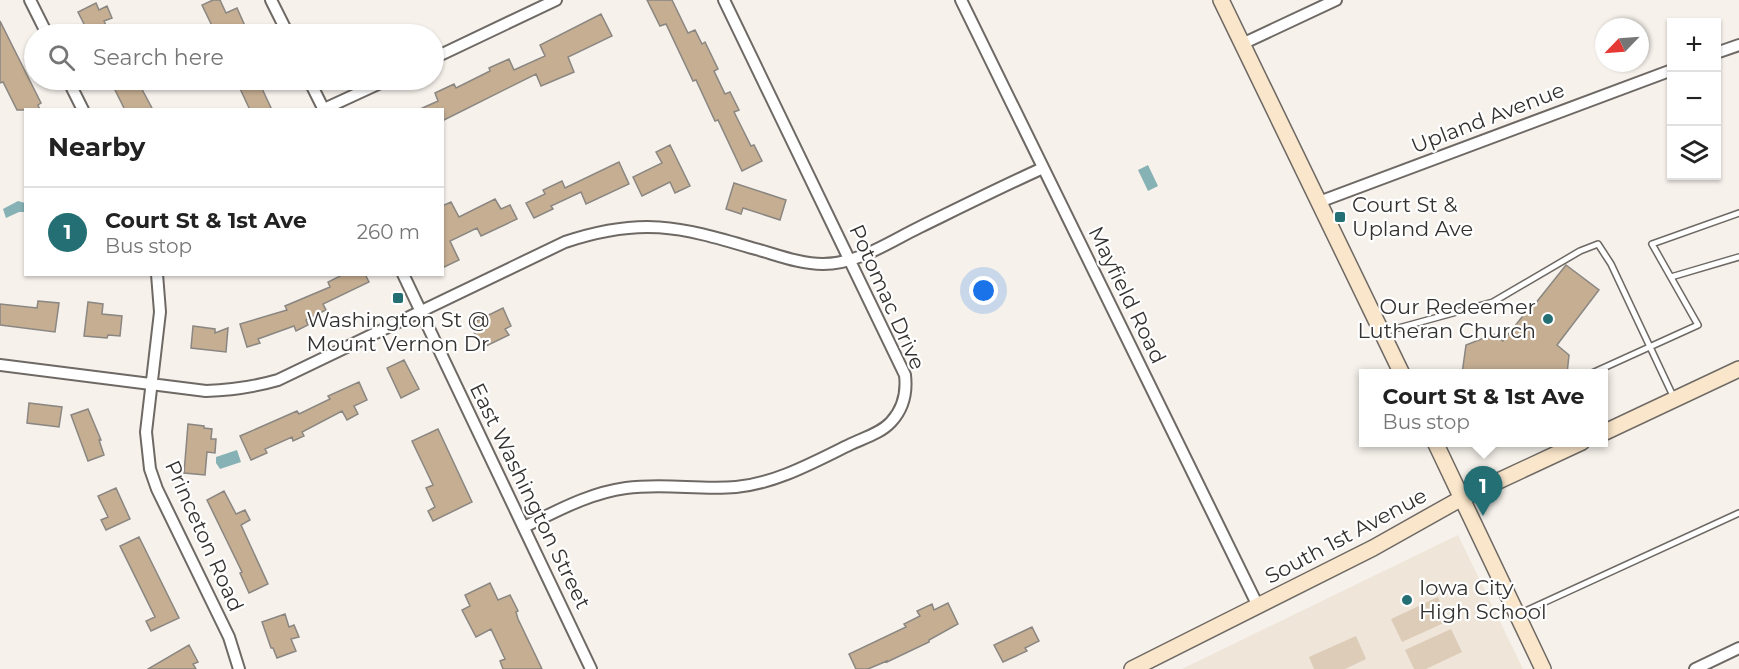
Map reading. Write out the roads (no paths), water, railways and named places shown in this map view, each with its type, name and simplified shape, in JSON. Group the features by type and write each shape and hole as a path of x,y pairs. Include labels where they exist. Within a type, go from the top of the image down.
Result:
{"street":[{"path":"30,0 42,24"},
{"path":"271,0 283,24"},
{"path":"444,52 556,0"},
{"name":"Potomac Drive","path":"524,527 593,495 624,488 655,485 737,487 766,481 799,469 882,429 898,412 904,399 905,375 724,0"},
{"name":"Mayfield Road","path":"961,0 1257,606"},
{"path":"1221,0 1400,369"},
{"path":"1242,44 1336,0"},
{"path":"1721,51 1739,45"},
{"name":"Upland Avenue","path":"1319,202 1667,72"},
{"path":"73,90 82,108"},
{"path":"314,90 323,108"},
{"path":"326,108 365,90"},
{"path":"0,365 206,391 255,387 278,380 566,242 594,233 623,227 652,226 682,229 801,262 822,264 850,260 1042,168"},
{"name":"Princeton Road","path":"157,276 160,312 146,432 150,469 157,489 229,637 239,669"},
{"name":"East Washington Street","path":"404,276 591,669"},
{"path":"1608,431 1739,369"},
{"path":"1437,447 1544,669"},
{"name":"South 1st Avenue","path":"1136,668 1373,548 1462,498 1571,447"},
{"path":"1695,669 1739,648"}],"lane":[{"path":"1601,369 1698,325 1652,244 1739,213"},
{"path":"1382,332 1493,302 1580,251 1598,244 1611,264 1675,399"},
{"path":"1671,277 1739,257"},
{"path":"1518,614 1739,513"}],"water":[{"path":"1148,165 1158,186 1148,191 1138,170"},
{"path":"18,201 24,203 24,212 6,218 3,209"},
{"path":"237,450 241,462 220,469 216,463 216,457"}],"place":[{"name":"Court St & Upland Ave","path":"1340,217"},
{"name":"Washington St @ Mount Vernon Dr","path":"398,298"},
{"name":"Our Redeemer Lutheran Church","path":"1548,319"},
{"name":"Court St & 1st Ave","path":"1483,516"},
{"name":"Iowa City High School","path":"1407,600"}]}
